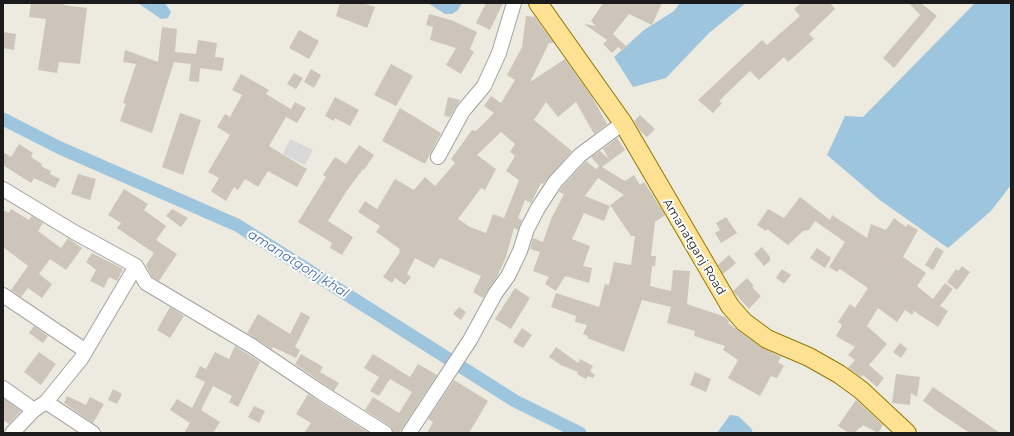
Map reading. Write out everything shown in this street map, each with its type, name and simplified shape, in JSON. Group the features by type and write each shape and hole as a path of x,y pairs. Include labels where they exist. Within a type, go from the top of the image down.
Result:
{"main road":[{"name":"Amanatganj Road","path":"538,3 622,124 730,306 744,322 767,339 810,357 839,374 861,390 907,433"}],"street":[{"path":"438,157 463,111 484,86 499,53 514,3"},
{"path":"409,433 436,394 470,340 495,294 508,276 520,251 527,229 538,208 555,182 580,155 622,124"},
{"path":"3,189 74,232 136,266 146,283 252,346 385,433"},
{"path":"12,433 34,410 46,402 86,351 136,266"},
{"path":"3,295 86,351"},
{"path":"3,388 34,410"},
{"path":"46,402 93,433"}],"shaded area":[{"path":"290,139 313,150 305,165 283,154"}],"water":[{"path":"138,3 165,3 171,12 168,18 161,19"},
{"path":"428,3 462,3 458,10 452,14 445,14"},
{"path":"680,3 746,3 709,33 666,78 633,87 614,57 644,30 674,11"},
{"path":"975,3 1011,3 1011,185 991,211 948,248 881,201 827,155 845,116 863,117"},
{"path":"730,415 738,416 751,428 753,433 717,433"}],"building":[{"path":"31,3 65,3 64,5 87,8 80,64 59,62 57,73 38,70 46,19 29,17"},
{"path":"340,3 363,3 375,7 367,28 336,16"},
{"path":"486,3 503,3 490,30 476,23"},
{"path":"603,3 662,3 652,25 629,14 613,34 627,47 623,51 618,47 612,53 603,44 607,40 584,24 596,26 591,21"},
{"path":"801,3 830,3 835,9 809,34 814,39 788,62 784,57 759,80 750,71 719,101 722,103 713,113 698,100 762,40 767,45 800,16 794,9"},
{"path":"909,3 921,3 937,16 894,68 883,58 920,15"},
{"path":"429,14 451,20 477,32 470,49 474,52 461,74 446,65 456,48 430,40 433,27 426,25"},
{"path":"526,16 535,17 554,43 549,43 530,82 565,59 592,97 607,124 594,134 576,102 558,117 546,102 534,120 572,151 543,184 541,183 531,203 525,200 518,218 522,220 518,230 514,228 506,257 497,277 483,298 473,292 481,276 440,258 434,268 415,258 407,274 411,277 405,285 395,278 392,283 383,277 400,252 400,249 376,232 380,226 358,212 365,201 377,209 395,179 414,190 425,177 435,186 455,163 451,159 472,130 476,131 494,113 484,106 491,96 501,103 515,80 507,75 522,47","holes":["501,132 515,144 510,152 515,156 506,171 519,180 504,218 493,214 486,233 470,227 458,219 481,188 485,190 496,169 477,155"]},
{"path":"162,27 177,29 175,52 196,54 198,40 217,43 215,57 224,58 222,71 200,68 199,82 189,81 191,64 174,62 152,133 120,121 126,104 123,103 136,64 123,62 125,50 158,62"},
{"path":"299,30 319,41 309,59 289,48"},
{"path":"3,32 16,34 14,50 3,48"},
{"path":"391,64 413,76 396,106 374,95"},
{"path":"311,69 321,75 314,88 304,82"},
{"path":"294,73 303,78 296,89 287,84"},
{"path":"241,74 269,90 266,94 291,109 295,102 306,108 297,123 286,117 269,146 307,169 297,187 268,171 258,187 245,179 238,190 234,187 226,201 211,191 219,178 208,172 230,135 217,127 225,114 230,117 242,95 232,90"},
{"path":"335,97 359,110 350,126 335,118 334,121 325,116"},
{"path":"448,97 460,100 450,117 444,116"},
{"path":"400,108 441,133 425,164 382,141"},
{"path":"180,113 201,120 183,175 162,167"},
{"path":"640,115 655,129 647,137 640,131 634,121"},
{"path":"617,138 625,150 602,167 625,181 634,175 640,185 644,182 665,215 655,222 651,256 656,256 655,266 652,266 650,286 671,291 673,270 690,271 687,304 725,317 729,321 728,323 761,347 781,357 778,362 784,366 777,378 771,376 760,396 728,378 738,360 723,350 725,346 694,336 695,331 667,323 671,307 642,300 624,352 587,338 588,336 583,334 587,325 575,322 576,316 551,307 556,293 599,307 605,284 609,285 614,262 631,265 635,236 631,236 610,205 624,195 598,178 585,196 610,206 604,221 584,213 572,239 590,246 583,266 592,268 589,283 565,276 556,291 545,284 549,277 533,271 540,252 530,249 533,238 543,242 551,219 564,194 559,192 562,187 586,161 596,169 599,166 591,157 600,151 609,159 603,149"},
{"path":"19,144 33,153 31,157 42,164 41,166 51,171 50,174 60,179 55,188 34,178 31,183 3,165 3,152 11,157"},
{"path":"359,145 374,155 346,192 328,221 353,237 342,255 330,248 332,243 298,222 326,177 323,175 335,157 346,164"},
{"path":"78,174 96,179 90,200 71,194"},
{"path":"124,189 148,204 144,210 166,226 156,240 177,254 159,281 152,277 146,265 154,253 117,228 121,223 108,215"},
{"path":"800,197 830,220 832,215 867,238 871,224 886,230 894,218 906,227 908,224 918,230 903,257 926,273 917,286 933,299 945,283 953,289 940,306 948,311 938,327 914,311 912,315 905,310 897,322 878,308 867,326 887,344 869,365 884,378 877,387 863,375 861,377 848,368 855,360 848,355 855,347 836,336 842,325 838,322 850,304 855,308 868,288 840,269 837,272 829,267 845,242 815,221 809,230 803,231 788,245 767,229 766,231 757,225 768,209 784,218"},
{"path":"11,209 29,220 32,216 43,223 38,231 61,248 68,238 82,248 66,270 50,259 39,274 52,284 42,298 28,288 21,297 11,290 28,266 3,247 3,210 9,213"},
{"path":"172,209 188,218 181,227 166,216"},
{"path":"726,217 737,233 721,243 715,233 720,230 716,223"},
{"path":"762,247 770,257 770,261 764,266 754,254"},
{"path":"936,247 944,251 933,270 925,265"},
{"path":"817,248 831,258 825,268 810,258"},
{"path":"92,253 123,269 117,281 109,277 104,288 90,281 96,270 86,262"},
{"path":"729,255 736,263 723,274 718,265"},
{"path":"962,266 970,272 957,290 947,282 956,269 958,271"},
{"path":"782,269 791,275 784,284 776,278"},
{"path":"747,278 754,286 752,287 761,296 749,309 733,291"},
{"path":"515,288 530,298 511,329 495,319"},
{"path":"170,307 184,316 170,338 157,330"},
{"path":"459,307 466,312 461,320 453,314"},
{"path":"301,312 310,317 295,347 300,350 296,358 273,347 272,349 247,333 258,314 290,334"},
{"path":"34,326 48,336 43,343 29,333"},
{"path":"522,328 532,335 523,348 513,342"},
{"path":"900,343 907,349 901,358 893,352"},
{"path":"235,346 260,362 238,407 229,402 232,396 213,386 201,410 220,422 213,433 184,433 190,423 170,410 177,399 192,408 205,382 195,377 200,366 206,369 215,352 229,359"},
{"path":"556,347 578,363 580,359 593,366 590,371 595,375 593,378 588,376 586,379 577,374 578,372 561,365 549,357"},
{"path":"39,352 56,364 41,385 24,372"},
{"path":"301,354 323,367 320,372 339,383 334,391 295,364"},
{"path":"373,354 410,377 418,364 437,375 399,433 393,433 390,426 365,410 373,397 399,413 412,392 390,379 379,396 370,391 379,377 364,368"},
{"path":"695,372 711,379 706,392 690,385"},
{"path":"896,374 920,377 917,397 911,393 910,405 892,403"},
{"path":"454,380 488,401 469,433 427,433 433,422 428,419"},
{"path":"933,387 1000,433 970,433 944,416 923,401"},
{"path":"113,389 122,394 117,404 108,400"},
{"path":"308,394 369,433 304,433 311,423 296,414"},
{"path":"67,396 86,405 90,397 104,404 93,423 64,403"},
{"path":"3,398 21,411 9,424 3,420"},
{"path":"856,400 883,425 878,433 863,425 855,433 849,433 838,426"},
{"path":"254,406 265,411 259,423 248,417"}],"waterway":[{"name":"amanatgonj khal","path":"3,119 60,148 237,225 515,401 580,433"}]}
